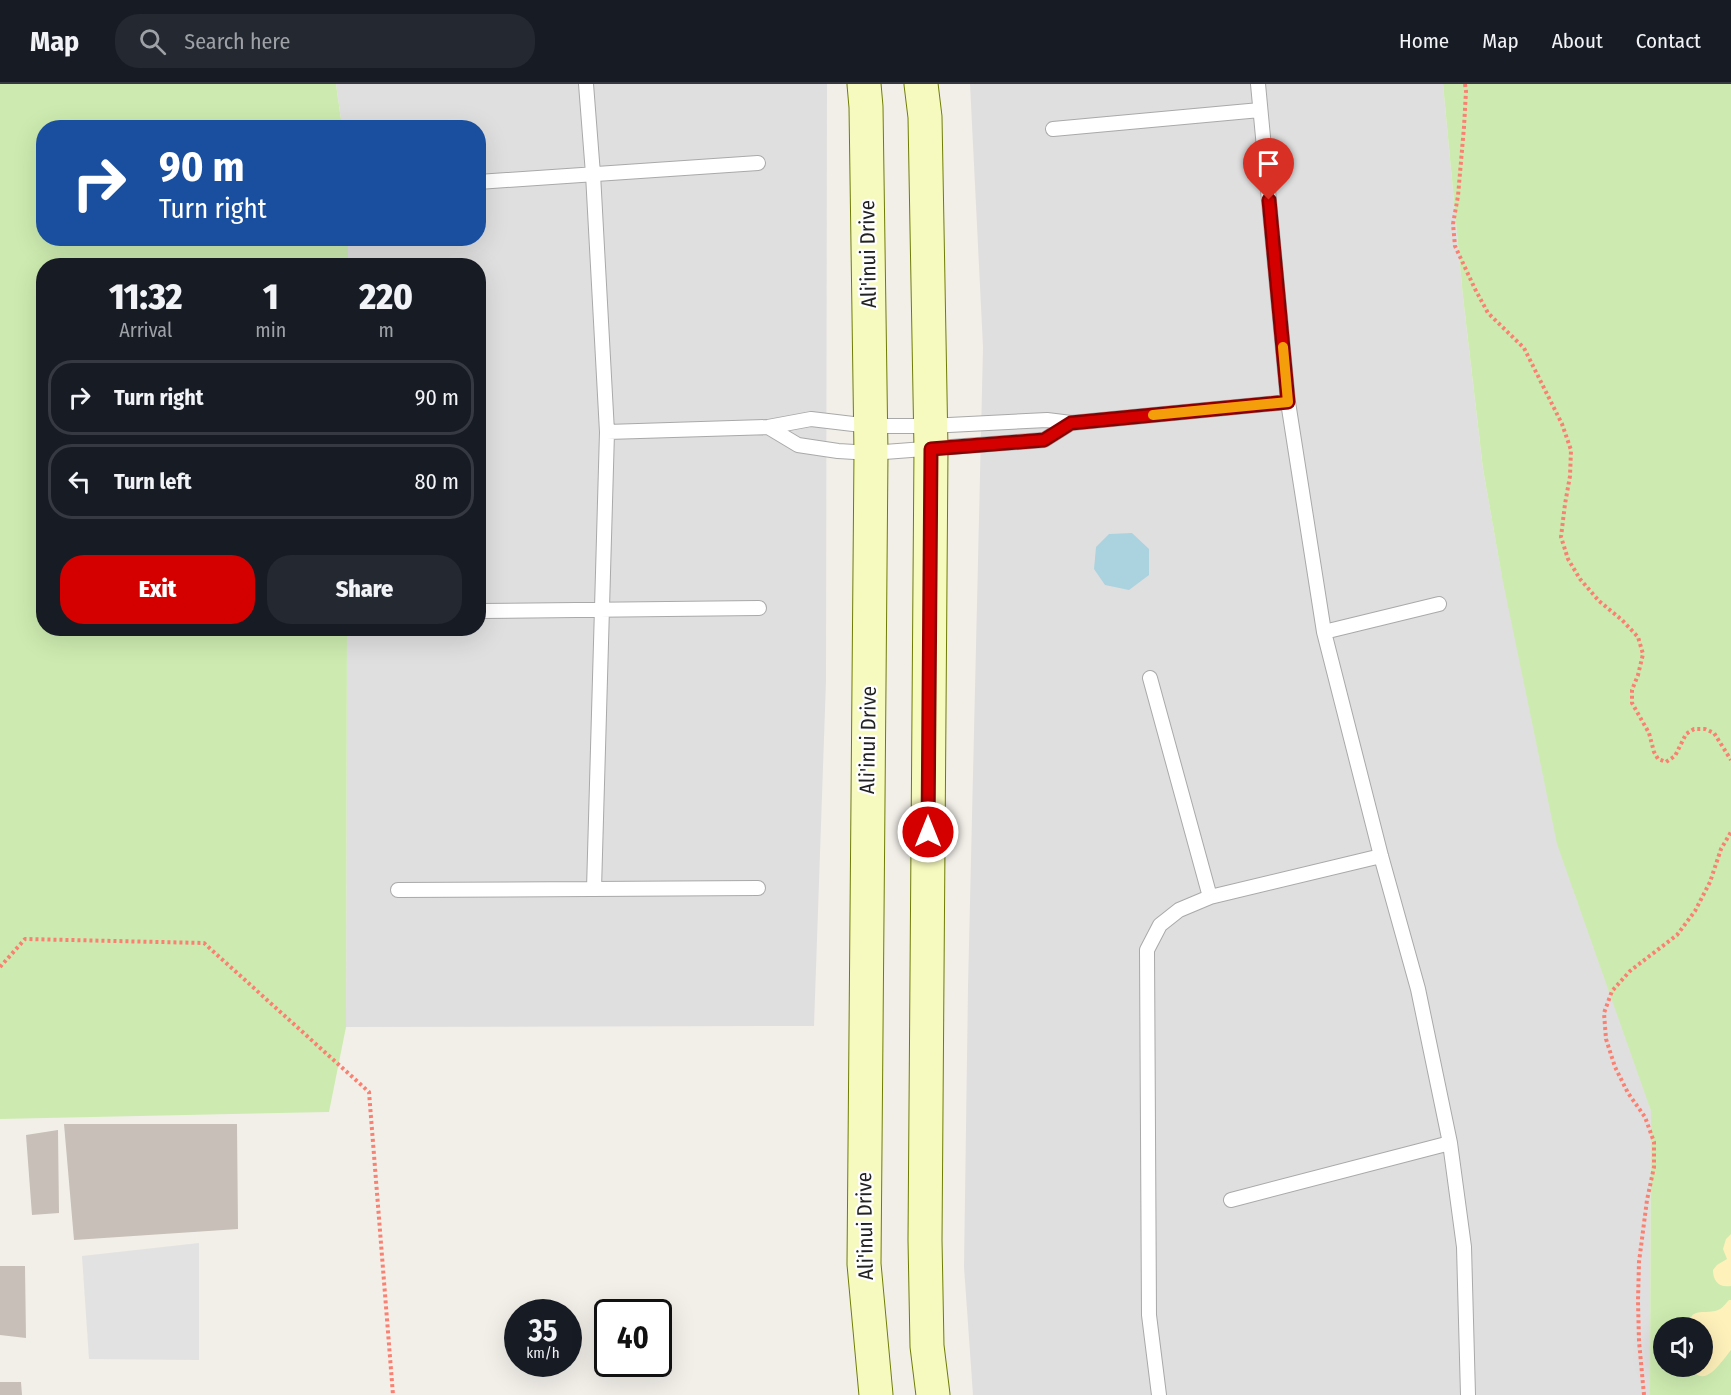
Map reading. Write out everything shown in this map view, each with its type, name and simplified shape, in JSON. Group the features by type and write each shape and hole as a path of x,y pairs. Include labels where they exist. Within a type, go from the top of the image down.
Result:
{"street":[{"name":"Ali'inui Drive","path":"864,84 871,440 864,1264 876,1395"},
{"path":"921,84 925,129 930,437 925,1240 927,1346 933,1395"}],"lane":[{"path":"586,84 607,432 594,889"},
{"path":"1258,84 1288,402 1324,632 1381,856 1418,989 1450,1143 1464,1247 1468,1395"},
{"path":"1053,129 1260,110"},
{"path":"486,181 758,163"},
{"path":"607,432 768,427 810,419 871,440 930,437 1047,420 1071,423 1288,402"},
{"path":"768,427 798,445 838,451 871,440 930,437 1044,440 1071,423"},
{"path":"1324,632 1439,604"},
{"path":"486,612 759,608"},
{"path":"1150,678 1210,897"},
{"path":"1159,1395 1149,1315 1147,950 1160,925 1179,910 1210,897 1381,856"},
{"path":"398,891 758,888"},
{"path":"1231,1200 1450,1143"}],"path":[{"path":"1465,84 1464,127 1458,196 1453,224 1455,246 1488,313 1524,348 1562,424 1570,450 1570,476 1561,537 1568,559 1580,579 1599,601 1638,637 1643,654 1632,690 1632,703 1649,733 1658,759 1666,762 1675,756 1686,734 1694,729 1705,729 1714,733 1731,760"},
{"path":"1644,1395 1638,1301 1639,1262 1654,1167 1654,1142 1645,1117 1628,1093 1616,1067 1606,1039 1604,1013 1612,991 1650,954 1677,935 1695,911 1710,882 1721,849 1731,832"},
{"path":"0,967 25,939 204,943 369,1092 393,1395"}],"shaded area":[{"path":"336,84 827,84 826,681 814,1026 346,1027 347,636 486,636 486,258 348,258 348,246 486,246 486,120 341,120"},
{"path":"970,84 1443,84 1463,297 1483,469 1502,576 1651,1111 1650,1395 973,1395 964,1267 983,347"},
{"path":"199,1243 199,1360 89,1359 82,1256"}],"green space":[{"path":"0,84 336,84 341,120 36,120 36,246 348,246 348,258 36,258 36,636 347,636 346,1027 329,1112 0,1119"},
{"path":"1443,84 1731,84 1731,1395 1650,1395 1651,1111 1557,844 1502,577 1483,469 1463,297"}],"sand":[{"path":"1731,1234 1731,1286 1723,1286 1714,1277 1713,1270 1727,1259 1723,1249 1726,1239"},
{"path":"1731,1300 1731,1350 1713,1371 1713,1317 1692,1317 1698,1312 1718,1310"}],"water":[{"path":"1132,533 1149,549 1149,575 1129,590 1105,585 1094,569 1096,547 1109,534"}],"building":[{"path":"64,1124 237,1124 238,1229 74,1240"},
{"path":"58,1130 59,1213 32,1215 26,1135"},
{"path":"0,1266 25,1266 26,1338 0,1335"},
{"path":"0,1382 21,1382 22,1395 0,1395"}],"slow traffic":[{"path":"1153,415 1288,402 1283,347"}],"route":[{"path":"928,832 931,449 1044,440 1071,423 1288,402 1269,200"}]}
